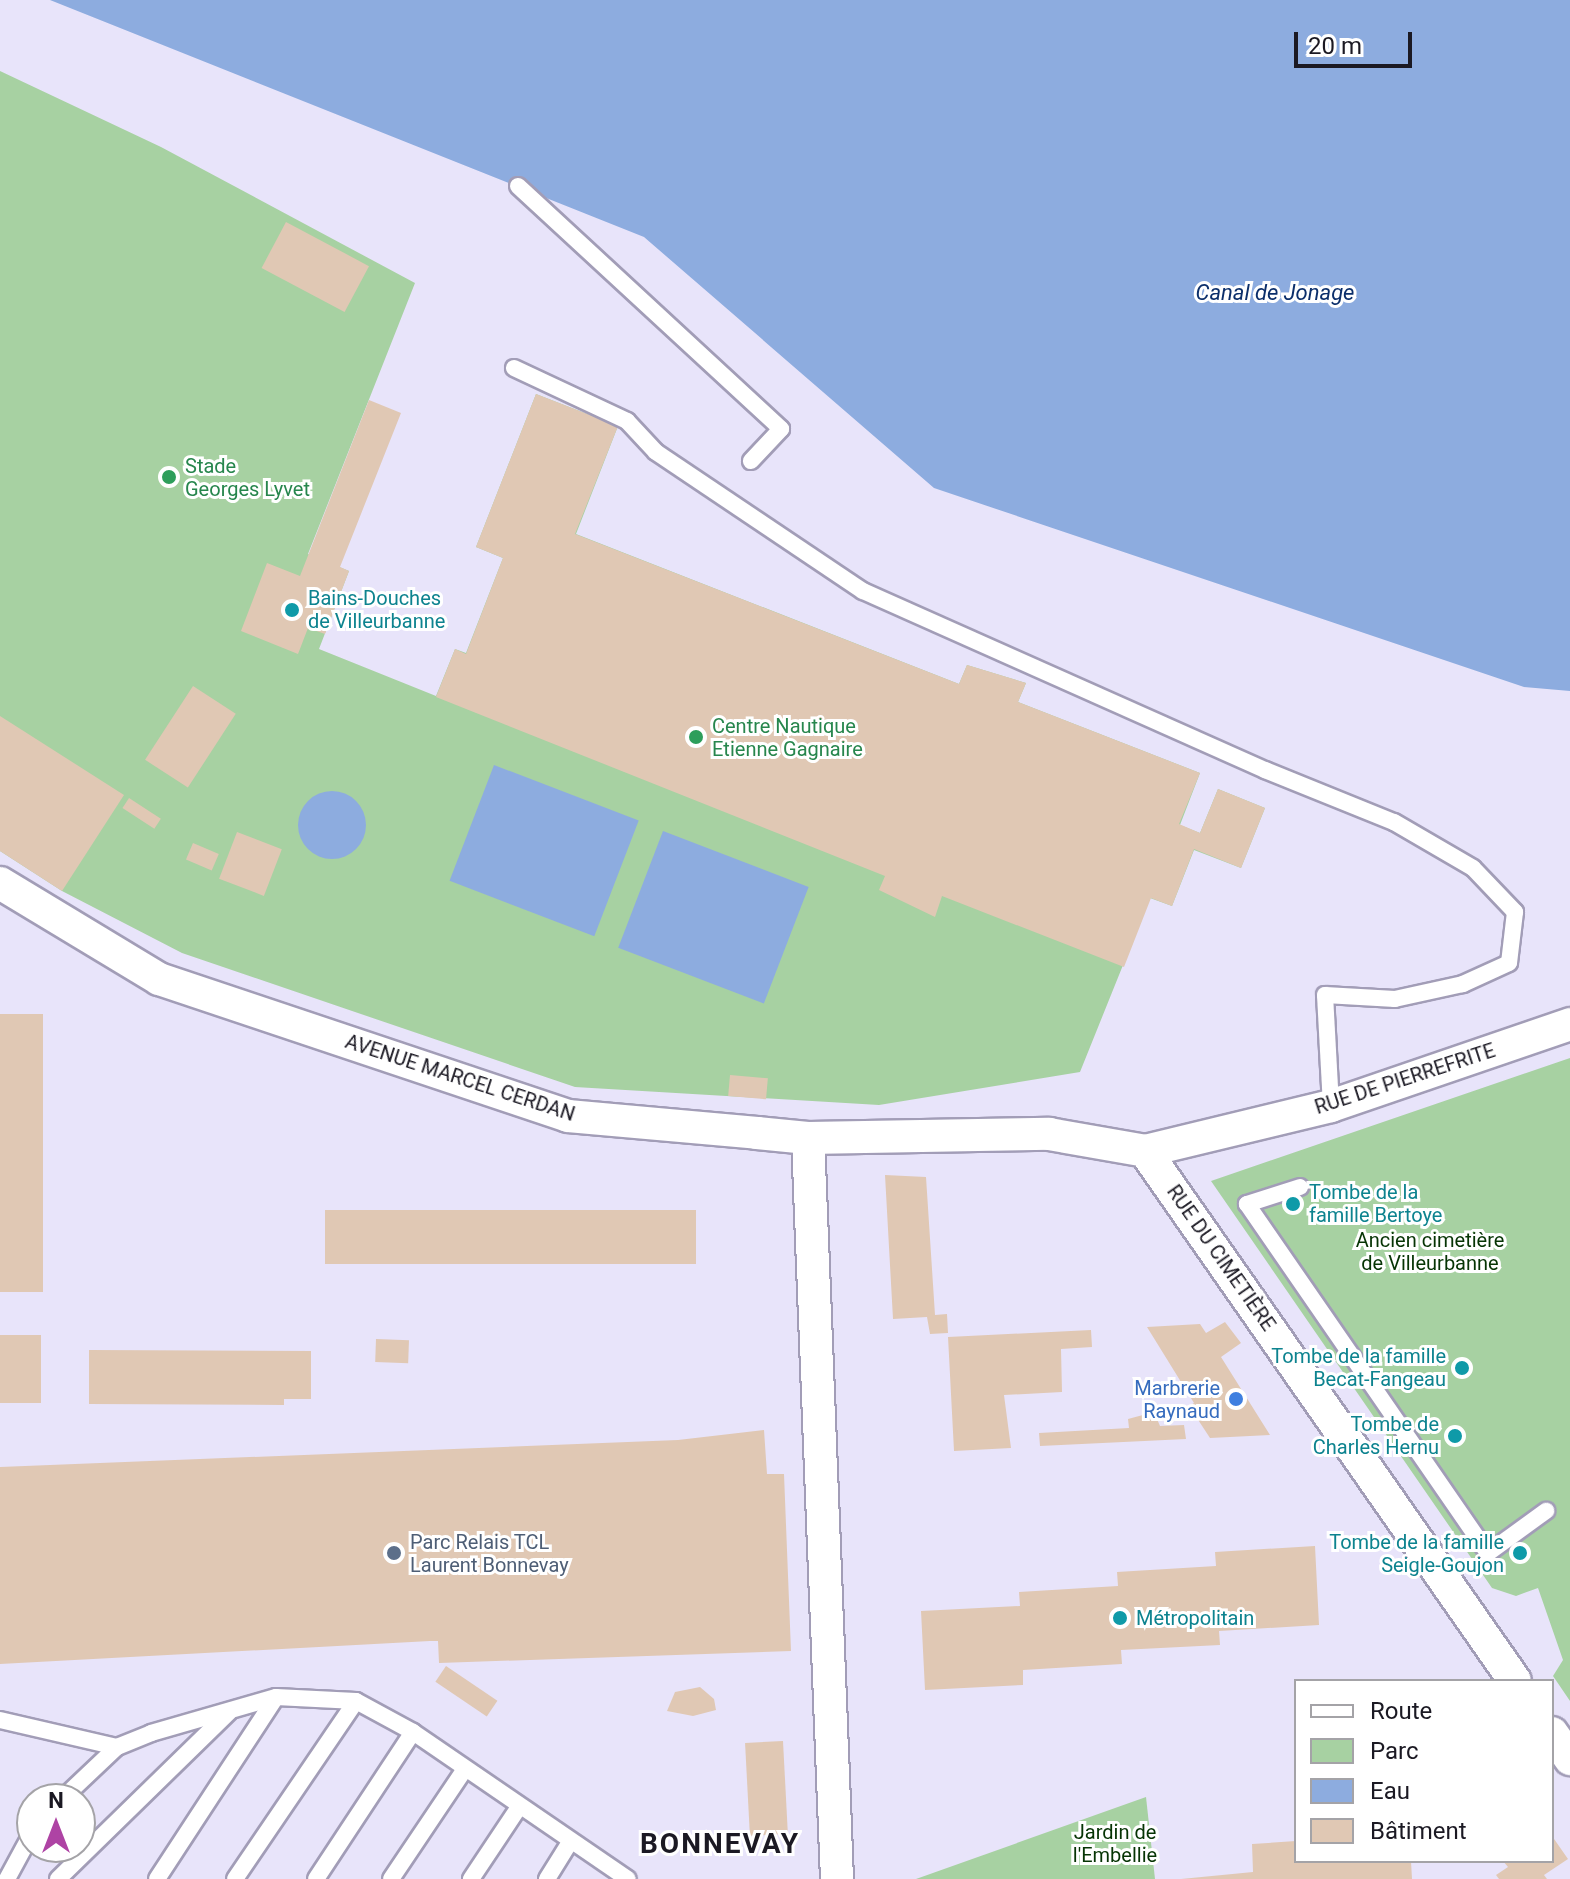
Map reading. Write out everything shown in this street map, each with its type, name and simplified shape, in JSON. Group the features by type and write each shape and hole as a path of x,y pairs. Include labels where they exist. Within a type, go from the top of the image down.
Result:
{"street":[{"name":"AVENUE MARCEL CERDAN","path":"0,883 159,979 568,1116 808,1138 1049,1134 1145,1151"},
{"name":"RUE DE PIERREFRITE","path":"1145,1151 1331,1106 1570,1024"},
{"path":"808,1138 837,1879"},
{"name":"RUE DU CIMETIÈRE","path":"1145,1151 1514,1679"},
{"path":"1554,1736 1570,1759"}],"lane":[{"path":"518,186 781,429 751,461"},
{"path":"514,368 627,421 656,452 863,591 1265,770 1394,822 1473,868 1515,912 1509,963 1463,984 1395,999 1325,995 1331,1106"},
{"path":"1300,1187 1247,1204 1488,1553 1546,1511"},
{"path":"157,1879 276,1697"},
{"path":"79,1783 117,1747 233,1708 276,1697 356,1701 413,1732 626,1879"},
{"path":"235,1879 356,1701"},
{"path":"58,1879 233,1708"},
{"path":"0,1720 117,1747"},
{"path":"316,1879 413,1732"},
{"path":"391,1879 465,1769"},
{"path":"471,1879 519,1807"},
{"path":"547,1879 570,1842"}],"green space":[{"name":"Centre Nautique Etienne Gagnaire","path":"0,71 161,147 415,283 308,554 349,571 319,649 436,696 455,649 466,653 503,558 476,547 536,394 618,426 576,534 959,684 967,665 1026,683 1018,702 1200,773 1180,825 1200,833 1218,789 1265,808 1241,868 1194,850 1172,906 1150,898 1080,1072 879,1105 575,1087 182,953 62,891 0,851"},
{"name":"Ancien cimetière de Villeurbanne","path":"1570,1058 1570,1701 1553,1676 1563,1660 1538,1588 1516,1596 1492,1588 1211,1181"},
{"name":"Jardin de l'Embellie","path":"1146,1797 1155,1879 916,1879"}],"water":[{"name":"Canal de Jonage","path":"50,0 1570,0 1570,691 1524,687 934,488 644,237"},
{"path":"494,765 639,821 594,936 450,881"},
{"path":"332,791 356,801 366,825 356,849 332,859 308,849 298,825 308,801"},
{"path":"663,831 809,887 764,1004 618,948"}],"building":[{"path":"286,222 369,266 345,312 262,268"},
{"path":"536,394 618,426 575,534 959,684 967,665 1026,683 1018,702 1200,773 1179,824 1200,833 1218,789 1265,808 1241,868 1194,849 1172,906 1151,898 1124,967 942,896 935,917 879,890 885,876 436,697 455,649 466,654 503,558 476,547"},
{"path":"369,400 401,413 340,567 349,571 325,634 308,628 298,654 241,631 267,563 300,576"},
{"path":"193,686 236,714 188,788 145,760"},
{"path":"0,716 124,795 62,891 0,851"},
{"path":"129,798 161,819 154,829 122,808"},
{"path":"237,832 282,849 264,896 219,879"},
{"path":"193,843 219,854 212,871 186,860"},
{"path":"0,1014 43,1014 43,1292 0,1292"},
{"path":"730,1075 768,1078 766,1099 728,1096"},
{"path":"885,1175 926,1177 935,1315 947,1314 948,1333 930,1334 927,1317 893,1319"},
{"path":"325,1210 696,1210 696,1264 325,1264"},
{"path":"1225,1322 1241,1343 1221,1357 1270,1435 1210,1438 1189,1406 1194,1403 1147,1327 1200,1324 1206,1333"},
{"path":"1091,1330 1092,1347 1061,1349 1062,1392 1004,1395 1011,1448 954,1451 948,1337"},
{"path":"0,1335 41,1335 41,1403 0,1403"},
{"path":"376,1339 409,1340 408,1363 375,1362"},
{"path":"89,1350 311,1351 311,1399 284,1399 284,1405 89,1404"},
{"path":"1154,1412 1160,1426 1184,1425 1186,1439 1040,1446 1039,1433 1129,1428 1128,1419"},
{"name":"Parc Relais TCL Laurent Bonnevay","path":"764,1430 767,1474 784,1474 791,1651 439,1663 438,1641 430,1641 0,1664 0,1467 678,1440"},
{"name":"Métropolitain","path":"1315,1546 1319,1625 1219,1631 1220,1645 1121,1650 1122,1664 1023,1670 1023,1685 925,1690 921,1611 1020,1606 1019,1592 1118,1586 1117,1572 1216,1566 1215,1552"},
{"path":"446,1666 497,1701 487,1716 435,1682"},
{"path":"700,1687 714,1699 716,1710 693,1716 667,1711 675,1692"},
{"path":"783,1741 788,1834 750,1836 745,1743"},
{"path":"1554,1839 1568,1859 1544,1875 1547,1879 1499,1879 1496,1875 1508,1867 1505,1863 1554,1863"},
{"path":"1294,1841 1294,1863 1411,1863 1412,1879 1181,1879 1253,1872 1252,1844"}],"place":[{"name":"Stade Georges Lyvet","path":"169,477"},
{"name":"Bains-Douches de Villeurbanne","path":"292,610"},
{"name":"Centre Nautique Etienne Gagnaire","path":"696,737"},
{"name":"Tombe de la famille Bertoye","path":"1293,1204"},
{"name":"Tombe de la famille Becat-Fangeau","path":"1462,1368"},
{"name":"Marbrerie Raynaud","path":"1236,1399"},
{"name":"Tombe de Charles Hernu","path":"1455,1436"},
{"name":"Parc Relais TCL Laurent Bonnevay","path":"394,1553"},
{"name":"Tombe de la famille Seigle-Goujon","path":"1520,1553"},
{"name":"Métropolitain","path":"1120,1618"}],"district":[{"name":"BONNEVAY","path":"720,1844"}]}
